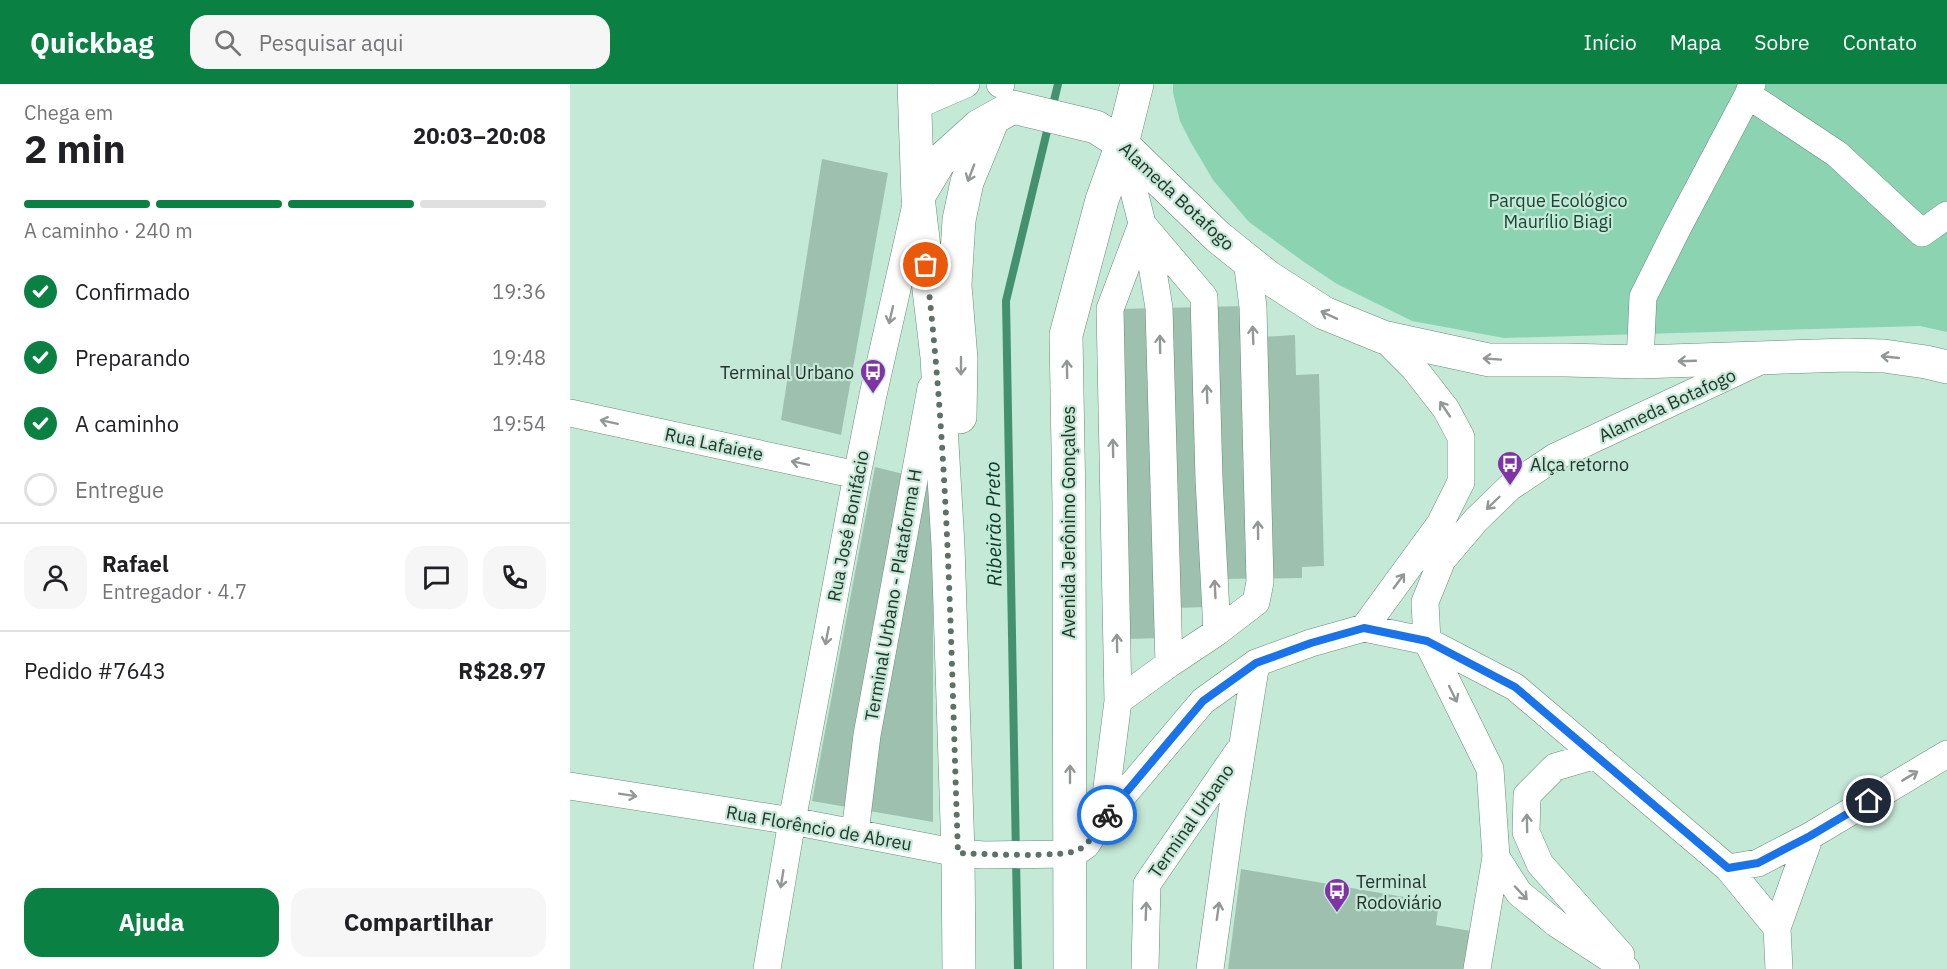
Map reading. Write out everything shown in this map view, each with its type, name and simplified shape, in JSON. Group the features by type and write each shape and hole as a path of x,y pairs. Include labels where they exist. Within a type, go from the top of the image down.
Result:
{"main road":[{"name":"Avenida Jerônimo Gonçalves","path":"1070,969 1058,854 1069,505 1066,335 1102,200 1109,136 1137,84"},
{"name":"Rua José Bonifácio","path":"915,98 918,196"},
{"path":"1005,98 1109,136"},
{"path":"959,969 971,854 948,546 937,357 918,196 939,162 979,126 1005,98"},
{"path":"944,465 955,447 960,430 961,359 955,285 959,220 968,182 1005,98"},
{"name":"Alameda Botafogo","path":"1109,136 1218,237 1268,277 1324,313 1383,337 1490,360 1640,362 1847,355 1884,356 1947,367"}],"street":[{"path":"915,98 922,103 966,84"},
{"path":"1640,362 1643,297 1750,89 1837,154 1922,233 1947,215"},
{"path":"1109,136 1142,224 1160,308 1169,664"},
{"name":"Rua José Bonifácio","path":"767,969 792,821 857,475 918,196"},
{"path":"1142,224 1204,297 1209,479 1217,632"},
{"path":"1103,819 1118,701 1110,309 1142,224"},
{"path":"1118,701 1256,602 1260,582 1253,307 1247,260"},
{"name":"Alameda Botafogo","path":"1364,628 1440,524 1461,482 1461,437 1446,409 1420,376 1383,337"},
{"name":"Terminal Urbano - Plataforma H","path":"855,833 867,735 937,357"},
{"name":"Alameda Botafogo","path":"1427,641 1425,602 1442,560 1476,520 1510,487 1555,457 1766,358"},
{"name":"Rua Lafaiete","path":"570,413 857,475"},
{"path":"1058,854 1086,845 1103,819 1203,701 1256,663 1311,643 1364,628 1427,641 1515,687 1728,868 1777,928"},
{"path":"1427,641 1490,769 1496,857 1477,969"},
{"path":"1210,969 1256,663"},
{"name":"Terminal Urbano","path":"1144,969 1147,884 1242,746"},
{"path":"1728,868 1758,863 1810,836 1947,754"},
{"path":"1596,755 1555,767 1527,795 1526,832 1540,864 1634,969"},
{"name":"Rua Florêncio de Abreu","path":"570,786 792,821 971,854 1058,854"},
{"path":"1779,969 1777,928 1810,836"},
{"path":"1496,857 1519,893 1557,924 1626,969"}],"green space":[{"name":"Parque Ecológico Maurílio Biagi","path":"1173,84 1947,84 1947,332 1920,326 1504,338 1412,321 1337,284 1249,222 1213,180 1190,141 1180,121"}],"building":[{"path":"822,159 888,173 841,435 781,420"},
{"path":"1245,306 1261,337 1295,335 1296,375 1319,374 1324,566 1302,567 1302,578 1221,579 1208,607 1173,608 1161,638 1128,639 1120,309"},
{"path":"875,467 936,482 933,589 933,822 812,801"},
{"name":"Terminal Rodoviário","path":"1241,869 1439,903 1436,925 1471,931 1465,969 1228,969"}],"waterway":[{"name":"Ribeirão Preto","path":"1052,109 1058,84"},
{"name":"Ribeirão Preto","path":"1018,969 1006,301 1049,123"}],"way so far":[{"path":"926,265 937,357 944,465 958,853 1070,854 1086,845 1107,815"}],"place":[{"name":"Terminal Urbano","path":"873,395"},
{"name":"Alça retorno","path":"1510,487"},
{"name":"Terminal Rodoviário","path":"1337,914"}],"route":[{"path":"1107,815 1203,701 1256,663 1311,643 1364,628 1427,641 1515,687 1728,868 1758,863 1869,801"}]}
